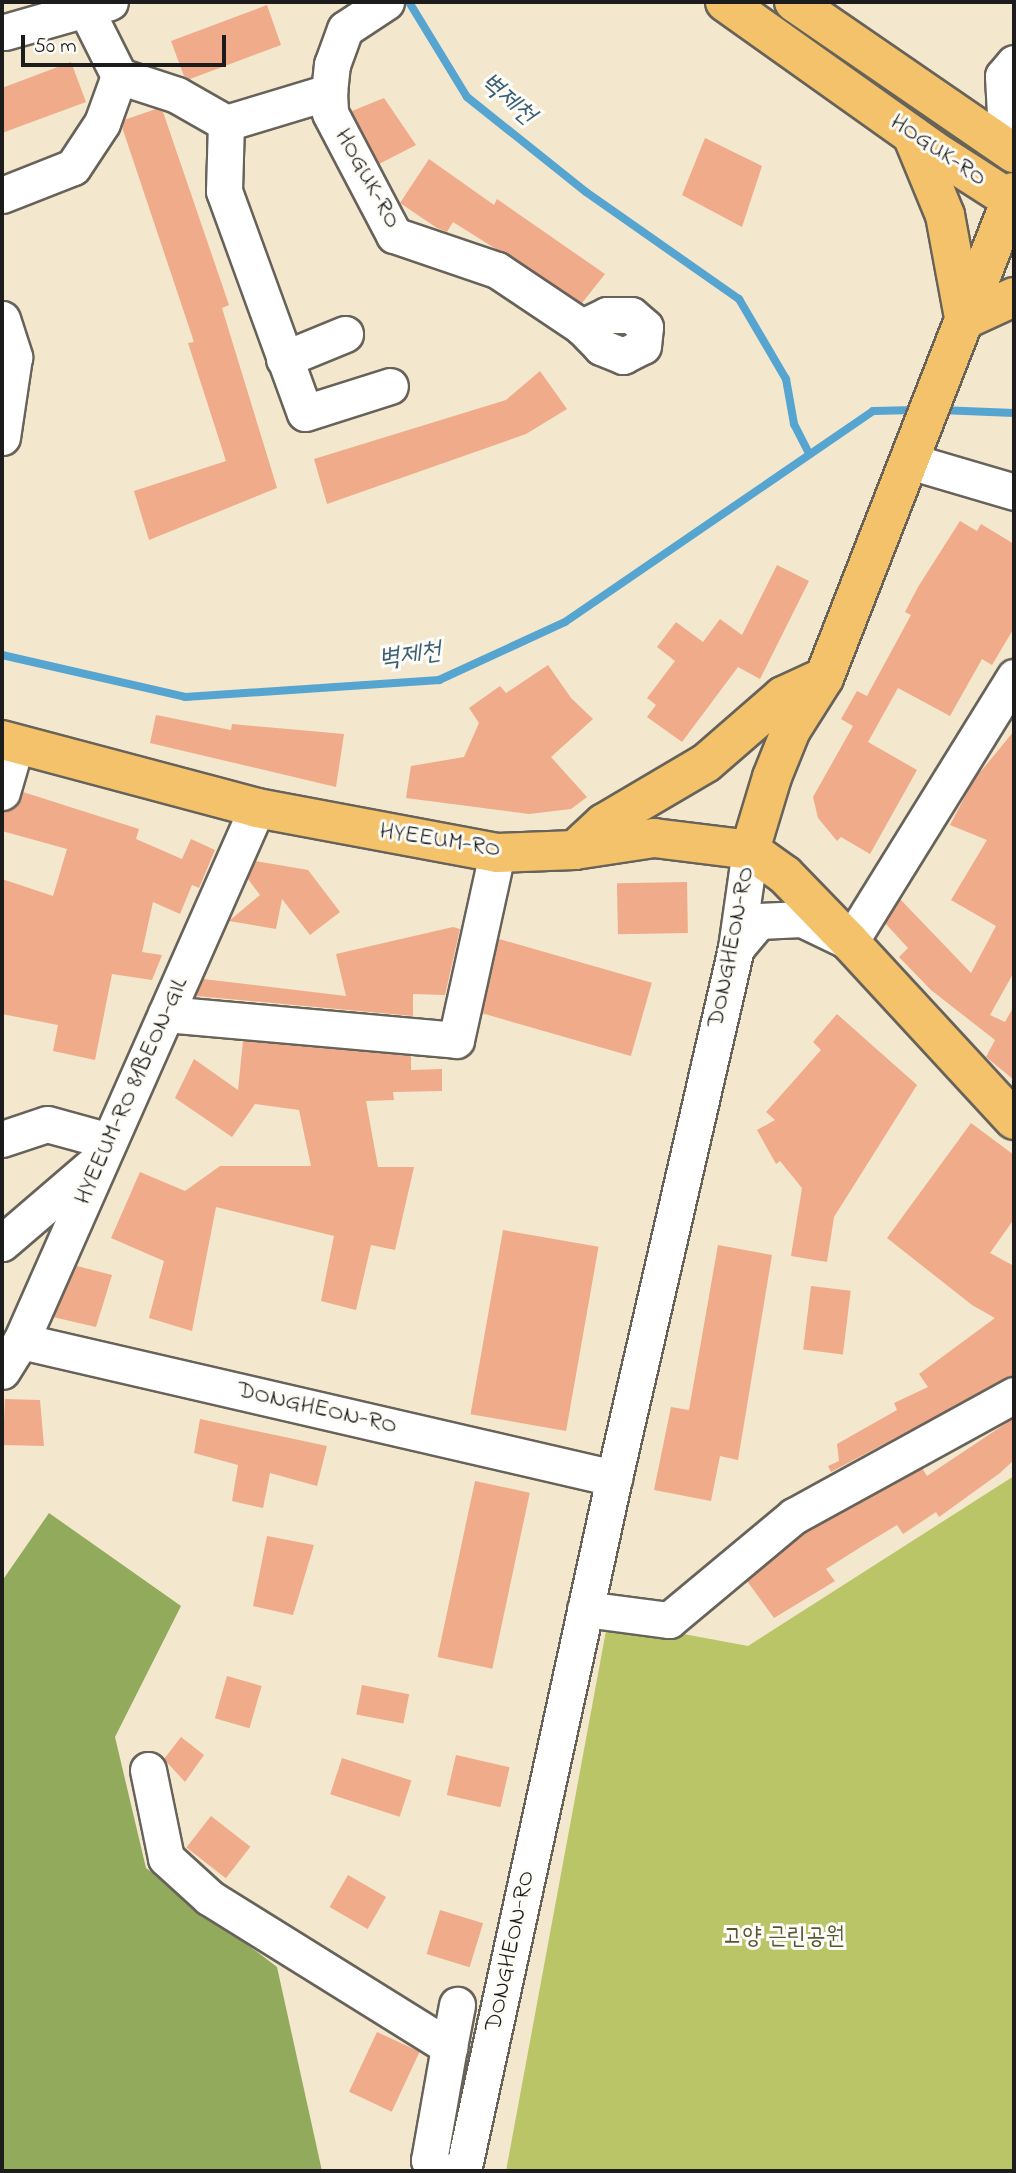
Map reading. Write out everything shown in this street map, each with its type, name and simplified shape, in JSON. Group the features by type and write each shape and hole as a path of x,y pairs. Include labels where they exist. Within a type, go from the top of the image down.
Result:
{"main road":[{"name":"HOGUK-RO","path":"725,2 912,135 1013,198"},
{"name":"HOGUK-RO","path":"794,2 1014,153"},
{"path":"912,135 945,215 964,320"},
{"path":"964,320 1013,198"},
{"path":"964,320 1014,297"},
{"name":"DONGHEON-RO","path":"750,850 791,730 824,677 964,320"},
{"path":"575,850 604,823 706,763 783,696 824,677"},
{"name":"HYEEUM-RO","path":"6,738 257,808 498,853 575,850 654,838 750,850 785,875 1014,1120"}],"street":[{"path":"2,195 73,167 102,123 119,76 97,5 5,32"},
{"name":"HOGUK-RO","path":"376,8 345,29 332,64 330,113 394,235 497,270 582,327"},
{"path":"1014,63 1003,76 1005,113 1014,134"},
{"path":"119,76 177,95 226,122 329,92"},
{"path":"226,122 224,191 305,413 390,386"},
{"path":"2,318 14,357 2,437"},
{"path":"284,359 345,334"},
{"path":"913,450 1014,492"},
{"path":"736,948 759,921 802,919 850,942 1014,677"},
{"path":"2,792 6,738"},
{"name":"HYEEUM-RO 81BEON-GIL","path":"2,1371 21,1341 257,808"},
{"name":"DONGHEON-RO","path":"463,2171 614,1478 736,948 750,850"},
{"path":"166,1014 456,1040 498,853"},
{"path":"2,1139 47,1124 106,1150 2,1243"},
{"name":"DONGHEON-RO","path":"21,1341 614,1478"},
{"path":"585,1609 669,1620 794,1516 1014,1395"},
{"path":"148,1770 166,1858 210,1898 449,2047"},
{"path":"440,2171 429,2160 457,2005"}],"green space":[{"name":"고양 근린공원","path":"1014,1476 1014,2171 506,2171 608,1620 748,1646"},
{"path":"49,1513 181,1606 115,1737 146,1868 277,1967 322,2171 2,2171 2,1581"}],"building":[{"path":"267,5 281,45 190,79 184,76 171,41"},
{"path":"71,62 86,102 2,133 2,88"},
{"path":"384,98 416,145 379,164 352,111"},
{"path":"156,109 163,112 229,305 222,308 277,488 149,540 134,491 226,461 188,343 194,342 122,127 124,120"},
{"path":"705,138 762,166 742,227 682,195"},
{"path":"429,159 494,205 497,199 605,274 582,303 453,222 447,232 437,228 400,203"},
{"path":"540,371 567,409 526,434 327,504 314,459 506,400"},
{"path":"960,521 977,531 981,524 1014,544 1014,628 992,665 982,659 950,716 898,688 868,742 917,770 870,854 841,837 837,841 818,818 813,797 853,726 841,719 857,691 867,696 911,615 905,612 918,587"},
{"path":"777,565 809,581 760,679 738,667 682,742 647,717 656,705 647,698 675,661 657,647 676,622 703,642 720,619 742,635"},
{"path":"548,665 571,698 593,719 551,757 587,797 571,809 529,814 406,798 411,766 464,757 479,723 469,708 500,686 506,693"},
{"path":"156,715 231,730 232,724 344,734 336,787 150,743"},
{"path":"1014,731 1014,972 990,1015 1005,1022 1014,1006 1014,1080 986,1057 995,1040 931,990 899,957 908,948 885,923 900,899 971,973 996,926 951,900 987,840 950,825 973,781"},
{"path":"23,792 139,829 136,839 182,859 191,839 215,850 199,888 192,885 180,914 153,902 142,952 162,955 152,980 112,974 95,1060 53,1051 58,1025 2,1014 2,879 53,896 67,849 2,831 3,812 16,806"},
{"path":"255,861 308,870 340,912 310,935 282,899 276,929 229,921 260,895 248,879"},
{"path":"687,882 688,933 618,934 617,883"},
{"path":"453,927 460,929 445,995 413,994 413,1016 196,996 203,979 346,996 336,954"},
{"path":"499,939 652,983 631,1056 478,1012"},
{"path":"837,1014 917,1085 834,1217 827,1262 791,1256 802,1188 780,1161 776,1164 757,1130 775,1120 766,1112 821,1050 813,1042"},
{"path":"243,1041 411,1056 411,1070 442,1069 442,1091 393,1092 394,1100 366,1101 378,1167 414,1167 395,1250 371,1245 356,1310 321,1301 334,1236 216,1207 192,1331 149,1318 164,1261 111,1238 140,1172 185,1191 220,1166 311,1166 299,1110 255,1104 232,1137 175,1098 194,1059 238,1090"},
{"path":"971,1123 1014,1155 1014,1219 990,1253 1014,1266 1014,1375 831,1472 828,1466 839,1461 837,1444 897,1410 894,1403 928,1387 919,1374 995,1318 972,1305 887,1238"},
{"path":"503,1230 599,1247 566,1431 471,1414"},
{"path":"718,1245 772,1255 738,1460 720,1456 711,1501 654,1490 671,1407 689,1410"},
{"path":"77,1266 112,1275 96,1327 53,1317"},
{"path":"811,1286 851,1291 843,1354 803,1350"},
{"path":"5,1399 40,1400 44,1446 3,1445"},
{"path":"1014,1418 1014,1460 1000,1473 939,1517 936,1512 903,1534 897,1525 826,1569 835,1581 774,1618 747,1581 805,1533 922,1468 927,1476"},
{"path":"200,1419 327,1446 317,1486 270,1473 263,1508 232,1501 238,1465 194,1453"},
{"path":"475,1481 530,1493 492,1669 438,1657"},
{"path":"267,1536 314,1545 293,1615 253,1606"},
{"path":"227,1676 262,1686 249,1728 215,1718"},
{"path":"362,1685 409,1694 403,1724 356,1714"},
{"path":"181,1737 204,1755 185,1782 164,1759"},
{"path":"456,1755 510,1767 500,1807 447,1795"},
{"path":"342,1758 411,1781 400,1817 330,1794"},
{"path":"211,1816 250,1847 226,1878 186,1848"},
{"path":"348,1875 386,1897 368,1929 330,1907"},
{"path":"440,1910 483,1923 470,1967 427,1954"},
{"path":"377,2032 420,2052 392,2112 349,2092"}],"waterway":[{"name":"벽제천","path":"409,2 467,97 586,192 739,299 786,379 794,424 809,454"},
{"name":"벽제천","path":"2,655 185,697 439,680 565,622 873,411 916,410"},
{"name":"벽제천","path":"940,410 1014,413"}]}
